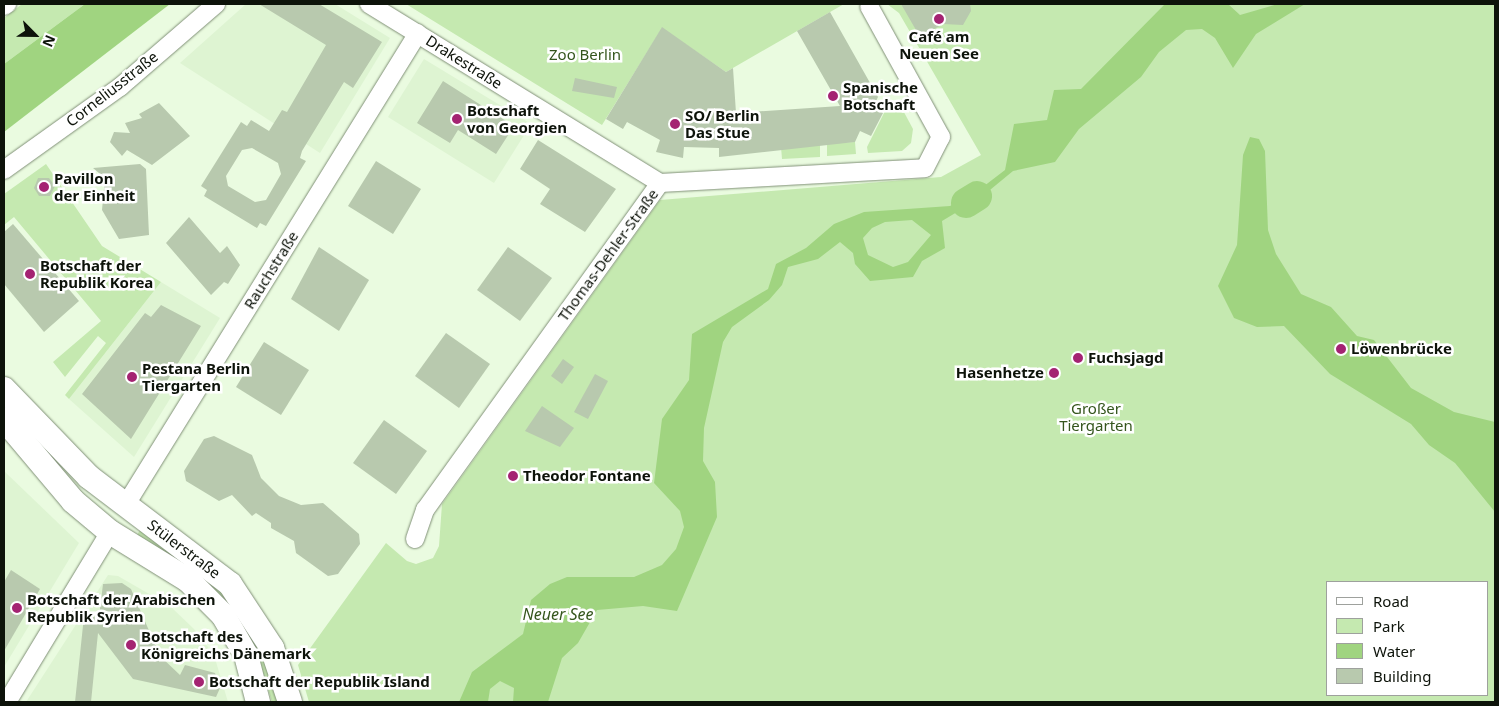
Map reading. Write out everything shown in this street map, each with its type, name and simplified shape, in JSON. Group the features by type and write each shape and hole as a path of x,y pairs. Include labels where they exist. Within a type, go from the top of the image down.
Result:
{"main road":[{"name":"Stülerstraße","path":"4,389 56,448 126,506 230,584 269,641 290,702"},
{"name":"Stülerstraße","path":"4,419 73,501 110,532 188,580 223,615 246,655 258,702"},
{"path":"110,532 126,506"}],"street":[{"name":"Corneliusstraße","path":"4,170 120,86 216,4"},
{"name":"Drakestraße","path":"369,4 660,183"},
{"name":"Thomas-Dehler-Straße","path":"415,539 425,510 660,183 925,168 941,137 868,6"},
{"name":"Rauchstraße","path":"126,506 418,33"},
{"path":"7,702 110,532"}],"shaded area":[{"path":"246,4 335,4 390,38 320,153 180,63"},
{"name":"Botschaft von Georgien","path":"424,59 531,124 494,183 388,117"},
{"name":"Pestana Berlin Tiergarten","path":"161,282 220,318 134,457 69,399"},
{"path":"4,471 79,543 4,667"},
{"path":"108,575 118,576 170,606 194,629 214,655 228,702 26,702"}],"green space":[{"path":"22,4 85,4 4,64 4,18"},
{"name":"Zoo Berlin","path":"406,4 844,4 726,72 662,28 602,125"},
{"name":"Großer Tiergarten","path":"887,4 1495,4 1495,702 309,702 298,665 386,543 407,561 416,564 433,558 439,546 442,504 660,200 941,177 981,155 899,13"},
{"path":"898,101 913,129 911,143 902,151 868,153 867,147 887,107"},
{"path":"855,142 856,154 827,156 827,143"},
{"path":"820,144 820,157 782,159 781,147"},
{"path":"46,164 102,246 161,282 69,399 65,395 106,343 98,336 65,377 53,362 101,321 14,217 4,225 4,194"},
{"path":"141,528 216,584 252,628 281,702 272,702 261,666 135,539"}],"water":[{"path":"85,4 170,4 4,132 4,64"},
{"path":"1165,4 1228,4 1240,15 1278,4 1305,4 1256,34 1233,68 1215,38 1202,29 1186,30 1159,52 1141,77 1079,129 1055,162 1013,171 979,199 975,193 1005,170 1014,124 1047,120 1054,90 1081,89"},
{"path":"1250,137 1259,139 1265,151 1268,230 1276,254 1301,294 1331,307 1357,336 1374,340 1411,388 1454,412 1495,422 1495,512 1455,463 1429,445 1411,424 1330,374 1284,326 1257,327 1234,318 1218,286 1237,245 1243,155"},
{"name":"Neuer See","path":"964,199 967,206 942,221 945,248 922,261 913,277 870,281 855,264 853,253 840,242 818,259 788,267 782,285 769,300 732,327 723,342 704,428 703,461 715,482 717,517 677,611 643,606 597,610 578,643 562,658 548,702 513,702 514,688 500,681 490,689 488,702 459,702 472,672 523,634 531,600 550,584 567,577 634,577 662,565 676,549 684,527 680,511 654,483 662,419 689,380 692,334 768,289 776,264 806,248 834,224 864,212 950,206","holes":["912,220 931,235 908,262 893,267 868,255 863,238 872,228 885,222"]}],"building":[{"path":"259,4 319,4 382,42 353,88 344,82 302,151 300,158 306,161 266,226 260,223 257,228 204,196 207,190 201,186 241,122 247,126 251,120 269,131 282,110 287,112 326,45","holes":["252,148 278,163 281,174 266,200 255,202 228,186 226,176 242,150"]},
{"name":"Café am Neuen See","path":"901,4 970,4 971,11 963,25 943,24 920,37"},
{"path":"830,12 878,97 873,107 883,113 871,136 860,131 855,142 719,157 719,148 684,147 683,158 656,152 660,140 627,122 623,129 606,119 662,27 726,72 733,68 736,113 840,106 797,31"},
{"path":"575,78 617,87 614,98 572,91"},
{"path":"443,81 514,126 496,154 458,130 450,143 417,123"},
{"path":"159,103 190,136 152,165 127,150 122,156 110,142 114,132 130,133 125,123 142,118 139,114"},
{"path":"538,140 616,189 585,232 540,204 550,189 520,169"},
{"path":"376,161 421,189 393,234 348,206"},
{"path":"140,164 146,169 149,235 119,239 102,210 105,178 93,168"},
{"name":"Pavillon der Einheit","path":"38,178 49,178 55,186 50,196 39,196 34,188"},
{"path":"189,217 220,253 227,246 240,265 228,284 224,282 211,295 166,243"},
{"name":"Botschaft der Republik Korea","path":"13,224 79,301 44,332 4,284 4,232"},
{"path":"319,247 369,280 339,331 291,299"},
{"path":"508,247 552,278 520,321 477,290"},
{"name":"Pestana Berlin Tiergarten","path":"161,305 201,326 131,439 82,394 145,313 151,317"},
{"path":"446,333 490,364 459,408 415,376"},
{"path":"264,342 309,370 281,415 236,387"},
{"path":"563,359 574,367 562,384 551,376"},
{"path":"595,374 608,381 588,419 574,412"},
{"path":"542,406 574,428 560,447 525,431"},
{"path":"384,420 427,451 396,494 353,463"},
{"path":"214,436 252,455 261,478 279,496 301,505 323,503 359,534 360,544 338,574 328,576 296,553 294,541 271,528 271,523 256,513 252,516 232,495 219,501 186,481 184,471 204,439"},
{"name":"Botschaft der Arabischen Republik Syrien","path":"11,570 40,589 4,651 4,582"},
{"path":"122,583 131,589 160,656 180,675 185,665 215,673 220,688 216,697 133,679 98,633 91,702 75,702 84,616 99,617 103,584"}],"waterway":[{"path":"966,203 977,196"}],"place":[{"name":"Café am Neuen See","path":"939,19"},
{"name":"Spanische Botschaft","path":"833,96"},
{"name":"Botschaft von Georgien","path":"457,119"},
{"name":"SO/ Berlin Das Stue","path":"675,124"},
{"name":"Pavillon der Einheit","path":"44,187"},
{"name":"Botschaft der Republik Korea","path":"30,274"},
{"name":"Löwenbrücke","path":"1341,349"},
{"name":"Fuchsjagd","path":"1078,358"},
{"name":"Hasenhetze","path":"1054,373"},
{"name":"Pestana Berlin Tiergarten","path":"132,377"},
{"name":"Theodor Fontane","path":"513,476"},
{"name":"Botschaft der Arabischen Republik Syrien","path":"17,608"},
{"name":"Botschaft des Königreichs Dänemark","path":"131,645"},
{"name":"Botschaft der Republik Island","path":"199,682"}]}
